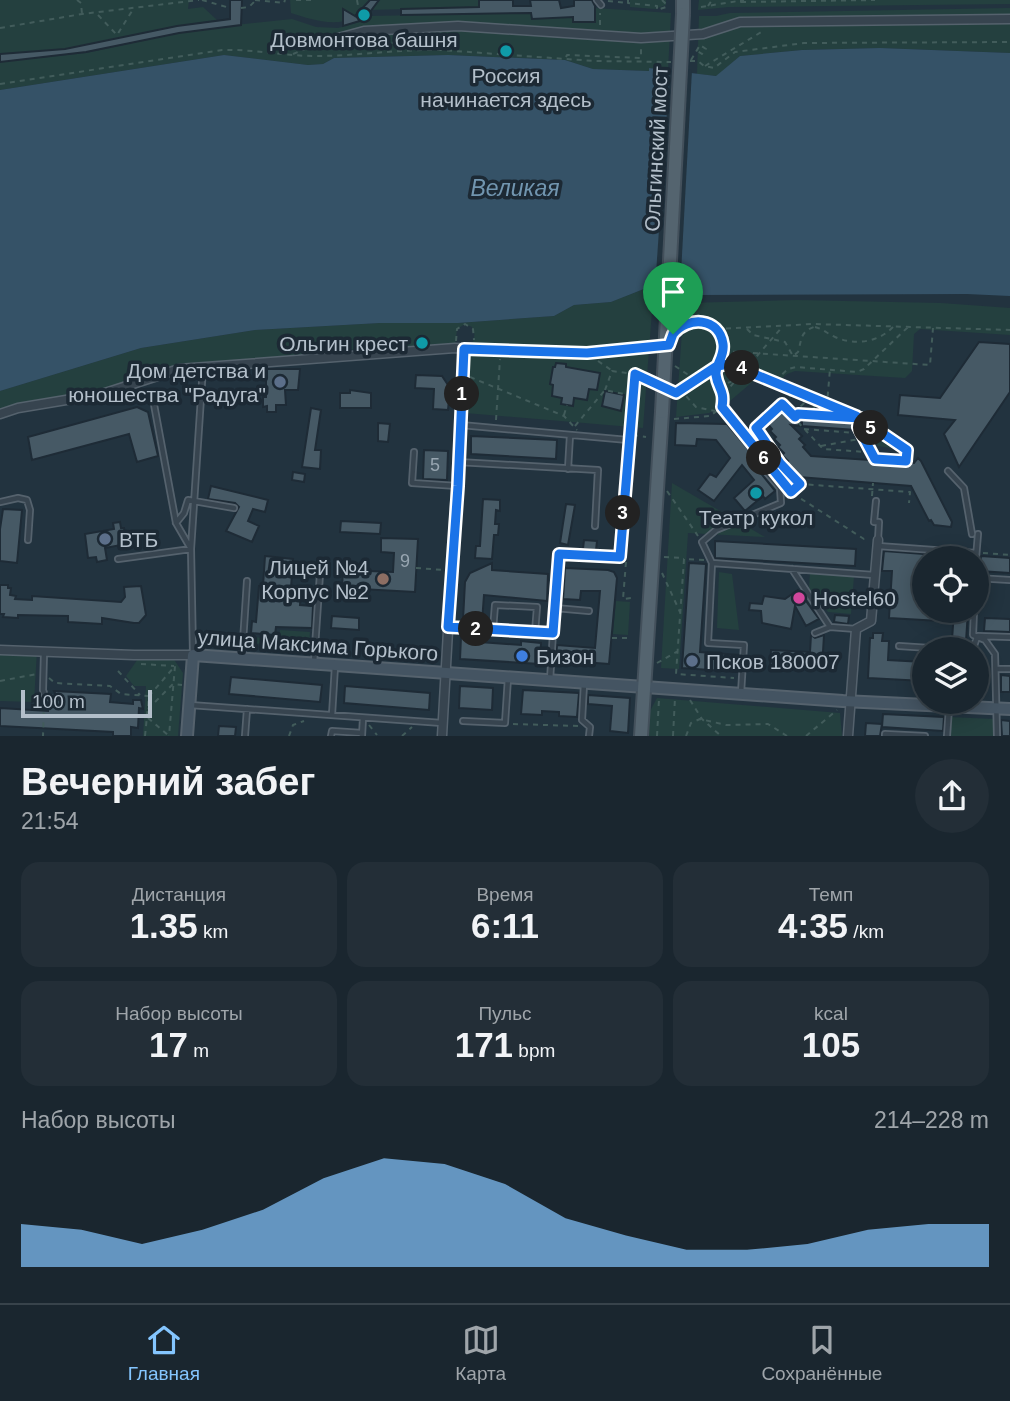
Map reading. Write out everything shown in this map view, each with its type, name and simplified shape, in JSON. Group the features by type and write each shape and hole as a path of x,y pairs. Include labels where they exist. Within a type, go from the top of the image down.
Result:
{"main road":[{"name":"Ольгинский мост","path":"641,736 665,416 683,0"},
{"name":"улица Максима Горького","path":"193,655 912,705"},
{"path":"187,736 193,655"},
{"name":"улица Максима Горького","path":"989,709 1010,709"}],"street":[{"path":"327,41 364,31 457,26 641,38 703,34 740,22 1010,19"},
{"path":"0,414 29,405 102,394 180,369 464,349 587,353 669,345"},
{"path":"442,736 464,349"},
{"path":"848,736 856,629 871,621 877,543"},
{"name":"улица Максима Горького","path":"0,650 193,655"}],"lane":[{"path":"193,655 191,549 203,367"},
{"path":"153,399 176,523 191,549"},
{"path":"460,425 628,440 620,557 559,554"},
{"path":"568,469 570,435"},
{"path":"414,452 412,483 458,486"},
{"path":"458,462 598,470 595,526"},
{"path":"741,693 744,645 708,643 710,562 702,542 716,530 781,503 780,488 764,468"},
{"path":"948,471 964,488 976,546"},
{"path":"0,502 18,498 27,500 30,510 28,540"},
{"path":"176,523 184,513 188,500 234,508"},
{"path":"876,501 874,522 879,522 877,543 912,548"},
{"path":"118,559 191,549"},
{"path":"710,562 874,575"},
{"path":"792,568 830,627"},
{"path":"297,573 320,574 314,663"},
{"path":"989,579 1010,580"},
{"path":"242,658 247,581"},
{"path":"550,680 556,586"},
{"path":"493,630 495,605 537,607 535,632"},
{"path":"555,608 589,611"},
{"path":"974,623 975,636"},
{"path":"448,627 553,633"},
{"path":"815,633 830,627 856,629"},
{"path":"975,636 1010,637"},
{"path":"975,636 985,640 995,654 997,736"},
{"path":"899,646 912,647"},
{"path":"44,652 41,673 43,694 48,699 53,699"},
{"path":"332,715 335,665"},
{"path":"997,669 1010,669"},
{"path":"463,721 505,723 508,677"},
{"path":"584,683 582,720 590,727 589,736"},
{"path":"189,705 442,723"},
{"path":"245,736 247,709"},
{"path":"947,736 949,714"},
{"path":"331,736 332,731 362,734 363,718"},
{"path":"884,736 925,736"}],"path":[{"path":"77,0 81,3 82,14"},
{"path":"81,3 89,0"},
{"path":"0,28 82,14 201,0 230,8"},
{"path":"225,6 228,0"},
{"path":"242,8 249,7 256,0 284,3 285,0"},
{"path":"296,0 315,0"},
{"path":"358,0 359,11"},
{"path":"612,1 657,6 657,9 669,6 662,0"},
{"path":"707,7 712,0"},
{"path":"701,7 743,0 876,0"},
{"path":"599,5 599,35"},
{"path":"97,14 117,37 133,9"},
{"path":"704,66 763,31 763,22"},
{"path":"566,58 567,55 642,58 641,38"},
{"path":"292,54 327,41"},
{"path":"386,41 415,49"},
{"path":"705,52 704,46 697,47 689,61 698,61 704,66 714,68 735,52 804,43 1010,42"},
{"path":"696,50 698,54 705,52 709,46"},
{"path":"0,84 222,50 314,56 415,49 594,61 677,61"},
{"path":"669,345 673,334 687,322 705,323 716,329 813,325 1010,330"},
{"path":"456,342 457,329 465,324 473,329 474,342"},
{"path":"724,394 784,325"},
{"path":"813,325 836,338 869,341 883,336 895,326"},
{"path":"793,356 798,352 802,335 813,325"},
{"path":"775,382 788,369 796,366 857,372 873,361 910,326"},
{"path":"723,351 930,365 933,326"},
{"path":"665,416 710,416 722,407 724,394 718,378 718,367 723,351 722,340 716,329"},
{"path":"747,329 753,335 773,337 785,342 793,356"},
{"path":"495,428 500,351"},
{"path":"587,353 612,371 635,374 655,383"},
{"path":"673,363 687,374 699,376"},
{"path":"716,411 696,407 686,396 676,393 699,376 722,364 730,364 861,420 907,450 906,461 875,460 859,430 861,420"},
{"path":"718,378 724,383 734,379 736,371 730,364"},
{"path":"820,416 827,404 830,369"},
{"path":"575,427 605,390 612,371"},
{"path":"463,374 564,416 582,436"},
{"path":"628,440 635,374"},
{"path":"605,390 624,394"},
{"path":"746,436 796,391"},
{"path":"792,414 810,397"},
{"path":"806,415 820,401"},
{"path":"782,404 795,417 833,416 861,420"},
{"path":"564,416 567,405"},
{"path":"832,406 833,416"},
{"path":"722,407 767,462"},
{"path":"796,416 799,418 796,420 823,449 866,452 855,433"},
{"path":"756,428 780,463 800,484 910,492 909,503"},
{"path":"804,429 855,433 859,430"},
{"path":"846,432 854,440"},
{"path":"633,435 646,437"},
{"path":"870,451 883,436"},
{"path":"820,446 859,439"},
{"path":"783,482 791,492 864,538 877,543"},
{"path":"791,492 800,484"},
{"path":"667,490 702,542"},
{"path":"556,586 559,554"},
{"path":"989,556 1010,555"},
{"path":"663,557 710,562"},
{"path":"676,681 684,559"},
{"path":"631,598 623,599 626,562 632,562"},
{"path":"416,568 452,571"},
{"path":"662,573 681,612"},
{"path":"612,638 628,638"},
{"path":"657,663 678,651"},
{"path":"145,736 149,696 175,666 169,736"},
{"path":"118,671 140,695"},
{"path":"0,681 41,673 55,683 110,687 121,694 149,696"},
{"path":"676,674 742,678"},
{"path":"148,709 173,684"},
{"path":"657,736 659,696 675,697 673,736"},
{"path":"688,698 702,719 722,736"},
{"path":"289,736 293,725 305,720 308,713"},
{"path":"147,718 169,736"},
{"path":"363,718 377,736"},
{"path":"377,736 378,719"},
{"path":"686,736 691,723 702,719 726,725 768,724 787,736"},
{"path":"402,736 417,722"},
{"path":"806,736 824,722"},
{"path":"505,723 590,727"}],"green space":[{"path":"0,0 189,0 188,9 203,7 217,20 65,49 0,54"},
{"path":"290,0 370,0 355,17 331,22 291,13"},
{"path":"379,0 479,0 479,7 369,10"},
{"path":"630,0 666,0 666,5 655,9 630,7"},
{"path":"699,0 1010,0 1010,4 729,7 698,10"},
{"path":"595,8 671,13 668,70 593,69 565,60 448,55 334,58 323,64 308,65 224,55 0,90 0,62 86,53 226,26 292,19 316,27 338,28 367,20 369,16 531,13 532,19 573,17 574,22 594,22"},
{"path":"1010,8 1010,53 880,48 802,50 740,56 717,76 697,74 699,16 730,13"},
{"path":"654,285 643,428 465,413 469,351 474,336 472,327 465,324 457,329 455,346 341,350 248,361 178,365 102,390 60,399 39,399 0,410 0,391 141,348 255,330 380,323 458,323 554,316 574,305 611,302"},
{"path":"797,300 941,303 1010,308 1010,335 920,329 914,334 912,371 905,378 795,371 787,374 775,385 757,378 730,401 709,413 676,417 684,303"},
{"path":"874,428 905,440 905,443 896,449 878,446 869,433"},
{"path":"672,483 765,537 688,533 679,669 661,668"},
{"path":"719,572 732,574 739,630 717,628"},
{"path":"810,572 854,576 851,614 828,612 809,588"},
{"path":"616,601 630,602 628,635 613,634"},
{"path":"280,630 310,632 309,647 249,643 250,637 279,639"},
{"path":"0,648 37,650 34,702 0,701"},
{"path":"140,656 173,658 183,673 178,736 143,736 146,686 134,686 126,676"},
{"path":"657,698 840,713 842,736 648,736 649,713"},
{"path":"949,717 994,719 993,736 948,736"}],"water":[{"name":"Великая","path":"880,48 1010,53 1010,296 693,295 688,289 654,285 611,302 574,305 554,316 458,323 380,323 255,330 141,348 0,391 0,90 224,55 308,65 323,64 334,58 448,55 565,60 593,69 649,71 649,68 716,76 740,56 802,50"}],"pier":[{"path":"670,66 692,70 680,292 655,289"}],"building":[{"path":"230,0 242,0 241,25 179,33 86,52 0,62 0,54 65,49 177,26 230,19"},
{"path":"370,0 379,0 367,16 355,16"},
{"path":"479,0 513,0 513,6 531,6 530,0 559,0 561,8 574,6 574,0 592,0 595,6 595,22 573,22 573,17 532,19 531,13 401,15 401,9 479,7"},
{"path":"343,9 363,20 343,26"},
{"path":"979,342 1010,344 1010,392 959,467 944,434 955,420 898,415 900,395 940,398"},
{"path":"556,363 600,373 597,390 589,389 587,400 574,398 573,406 561,404 562,398 552,396 553,385 550,384"},
{"path":"263,369 300,369 298,390 285,390 286,405 276,405 276,412 267,412 267,406 263,407 266,378 263,378"},
{"path":"416,375 442,376 450,388 448,410 433,409 434,389 415,388"},
{"path":"350,390 371,393 371,408 340,408 340,393 350,393"},
{"path":"605,391 624,395 621,411 602,406"},
{"path":"137,407 148,412 158,456 137,462 129,434 32,460 28,437"},
{"path":"783,407 801,426 791,425 802,436 799,439 811,456 914,463 918,458 952,522 951,527 934,525 929,521 911,486 799,477 797,479 790,472 792,470 786,463 788,461 782,455 784,453 778,447 780,445 766,422"},
{"path":"311,408 321,410 315,450 321,450 320,469 302,467"},
{"path":"802,416 856,420 856,430 802,426"},
{"path":"378,423 390,424 388,442 378,441"},
{"path":"676,423 727,424 761,464 759,471 775,491 765,499 763,496 745,511 734,498 754,480 742,465 714,501 698,490 710,474 716,477 730,458 716,440 697,439 696,446 675,445"},
{"path":"471,436 557,440 556,459 471,454"},
{"path":"424,450 448,451 447,480 423,479"},
{"path":"293,472 305,474 304,482 292,480"},
{"path":"211,486 268,500 265,512 253,509 248,521 259,526 252,542 226,531 239,507 235,503 208,499"},
{"path":"483,499 500,500 500,511 496,510 495,524 499,524 498,535 494,535 492,559 475,558 476,546 480,546"},
{"path":"566,504 575,505 568,545 560,543"},
{"path":"3,509 22,510 17,563 0,561"},
{"path":"341,521 381,523 380,534 340,532"},
{"name":"ВТБ","path":"120,522 121,528 124,528 126,544 105,548 107,560 97,562 96,557 88,558 85,534 114,529 113,523"},
{"path":"381,538 418,539 415,592 342,588 343,570 393,572 394,553 381,552"},
{"path":"584,540 597,541 596,550 583,549"},
{"path":"715,541 856,549 855,566 715,558"},
{"path":"884,551 912,553 912,619 889,618 892,571 882,571"},
{"path":"265,556 293,559 291,588 301,589 300,605 313,606 312,628 276,627 275,635 251,633 252,621 256,622 259,586 263,586"},
{"path":"989,557 1010,558 1010,573 989,572"},
{"path":"492,563 492,570 548,574 547,601 484,595 482,622 463,620 465,582 470,573"},
{"path":"689,563 706,564 700,652 739,655 737,672 682,668"},
{"path":"565,568 608,570 614,572 617,578 609,664 556,660 557,645 595,648 600,591 581,591 580,600 563,599"},
{"path":"0,585 8,585 8,588 11,588 10,595 16,596 15,599 32,600 32,596 121,602 125,597 124,587 141,586 146,615 139,623 102,618 102,624 68,622 68,616 3,617 4,614 0,614"},
{"path":"798,590 819,619 806,626 795,606 791,629 762,623 761,611 749,610 750,603 762,604 764,596 785,599"},
{"path":"835,615 849,616 848,624 834,622"},
{"path":"332,616 359,618 359,630 331,628"},
{"path":"989,618 1010,619 1010,632 984,631 985,623 989,623"},
{"path":"953,623 967,623 966,637 952,637"},
{"path":"207,631 222,633 221,642 206,641"},
{"path":"873,633 883,633 882,641 889,641 888,660 912,661 912,680 868,678 870,638 873,638"},
{"path":"811,635 815,638 824,635 822,669 770,666 771,650 810,652"},
{"path":"461,637 480,639 480,642 521,645 521,641 541,643 540,664 460,659"},
{"path":"1001,675 1010,676 1010,692 1001,692"},
{"path":"231,677 322,685 320,702 229,694"},
{"path":"345,686 430,693 429,710 344,703"},
{"path":"460,686 493,688 492,710 459,708"},
{"path":"523,690 579,693 577,717 542,711 542,715 521,714"},
{"path":"54,691 111,694 110,702 133,704 133,700 141,700 143,709 139,708 138,728 131,727 131,736 113,736 113,732 0,726 0,708 48,711 48,707 53,707 58,700"},
{"path":"588,695 630,698 628,733 610,731 612,706 588,704"},
{"path":"883,714 944,717 943,731 882,727"},
{"path":"1001,720 1010,721 1010,736 1002,736"},
{"path":"866,723 882,724 880,736 865,736"},
{"path":"219,726 236,727 235,736 218,736"}],"place":[{"name":"Довмонтова башня","path":"364,15"},
{"name":"Россия начинается здесь","path":"506,51"},
{"name":"Ольгин крест","path":"422,343"},
{"name":"Дом детства и юношества \"Радуга\"","path":"280,382"},
{"name":"Театр кукол","path":"756,493"},
{"name":"ВТБ","path":"105,539"},
{"name":"Лицей №4 Корпус №2","path":"383,579"},
{"name":"Hostel60","path":"799,598"},
{"name":"Бизон","path":"522,656"},
{"name":"Псков 180007","path":"692,661"}],"route":[{"path":"673,334 669,345 587,353 464,349 448,627 553,633 559,554 620,557 635,374 676,393 717,366 718,368 722,364 730,364 856,416 863,421 858,427 875,459 906,461 907,450 901,444 885,437 860,418 798,414 795,417 782,404 756,428 780,463 800,484 791,492 722,407 724,394 716,372 717,366 722,358 723,346 716,329 711,325 693,321 682,325 673,334"}]}
